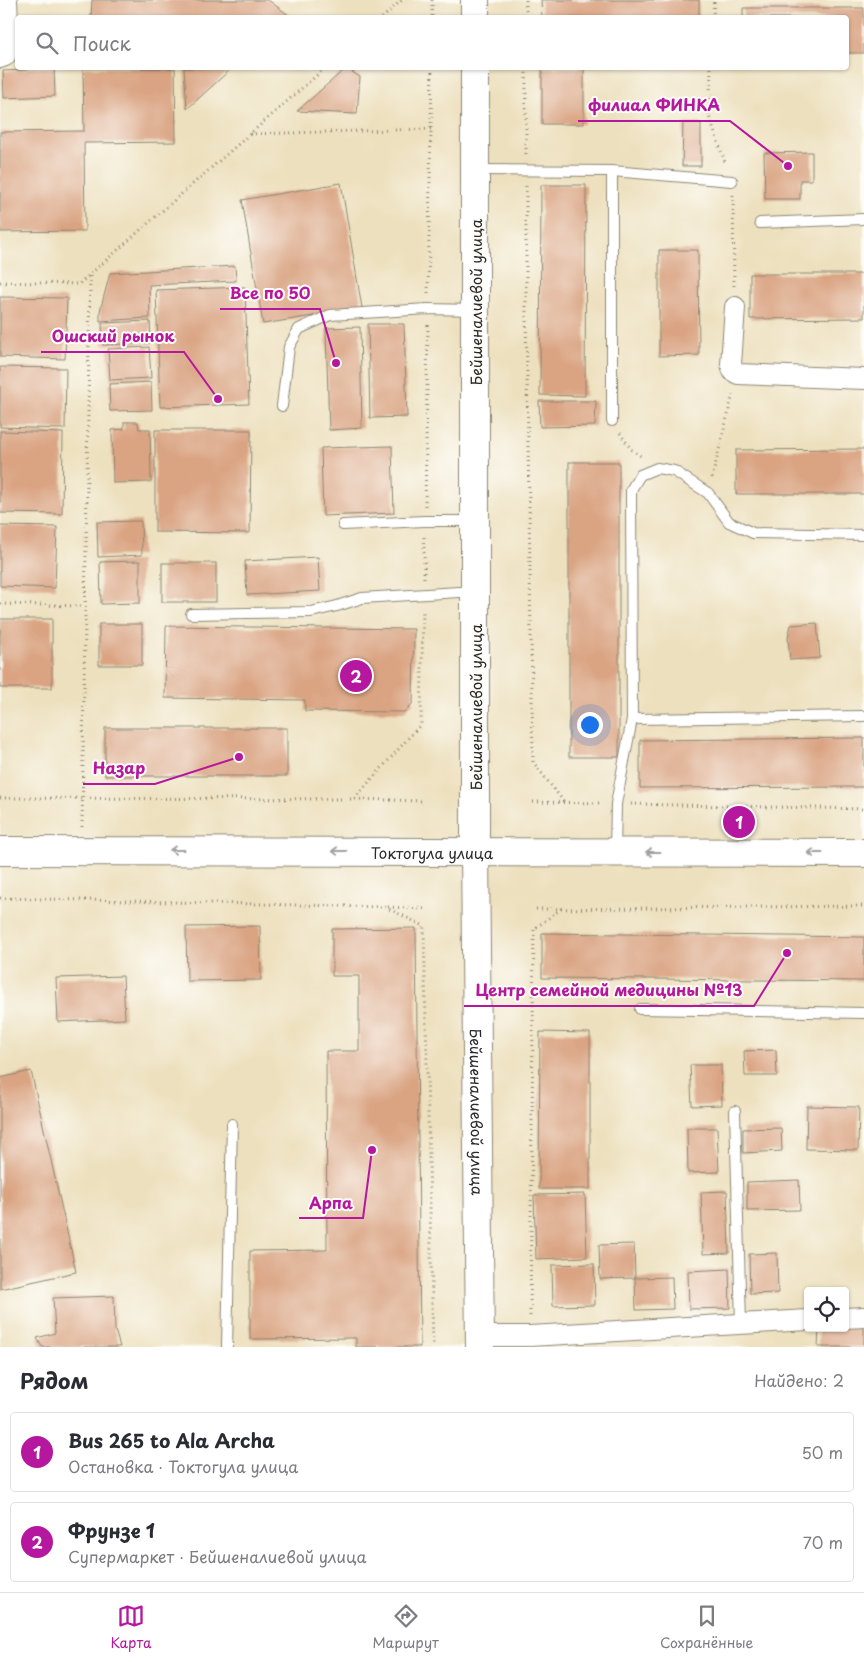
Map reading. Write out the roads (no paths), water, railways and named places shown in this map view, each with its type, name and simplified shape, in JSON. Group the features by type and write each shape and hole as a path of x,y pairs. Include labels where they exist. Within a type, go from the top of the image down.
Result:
{"street":[{"path":"0,58 5,56 9,49 7,0"},
{"path":"475,0 475,15"},
{"name":"Бейшеналиевой улица","path":"475,70 476,851 480,1342"},
{"path":"734,307 732,364 733,371 738,374 864,379"},
{"name":"Токтогула улица","path":"0,850 864,853"},
{"path":"849,1318 864,1317"},
{"path":"480,1342 530,1336 804,1320"}],"lane":[{"path":"475,170 612,171 732,181"},
{"path":"612,171 612,421"},
{"path":"760,222 864,219"},
{"path":"282,406 290,347 299,329 330,315 428,309 475,310"},
{"path":"615,852 616,804 632,719 631,490 640,475 657,468 674,471 708,493 729,522 753,533 864,534"},
{"path":"344,525 424,521 475,521"},
{"path":"191,614 311,612 362,598 476,591"},
{"path":"632,719 864,716"},
{"path":"640,1009 864,1013"},
{"path":"735,1111 741,1324"},
{"path":"226,1347 232,1124"}],"place":[{"name":"филиал ФИНКА","path":"788,166"},
{"name":"Все по 50","path":"336,363"},
{"name":"Ошский рынок","path":"218,399"},
{"name":"Фрунзе 1","path":"356,676"},
{"name":"Назар","path":"239,757"},
{"name":"Bus 265 to Ala Archa","path":"739,822"},
{"name":"Центр семейной медицины №13","path":"787,953"},
{"name":"Арпа","path":"372,1150"}]}
